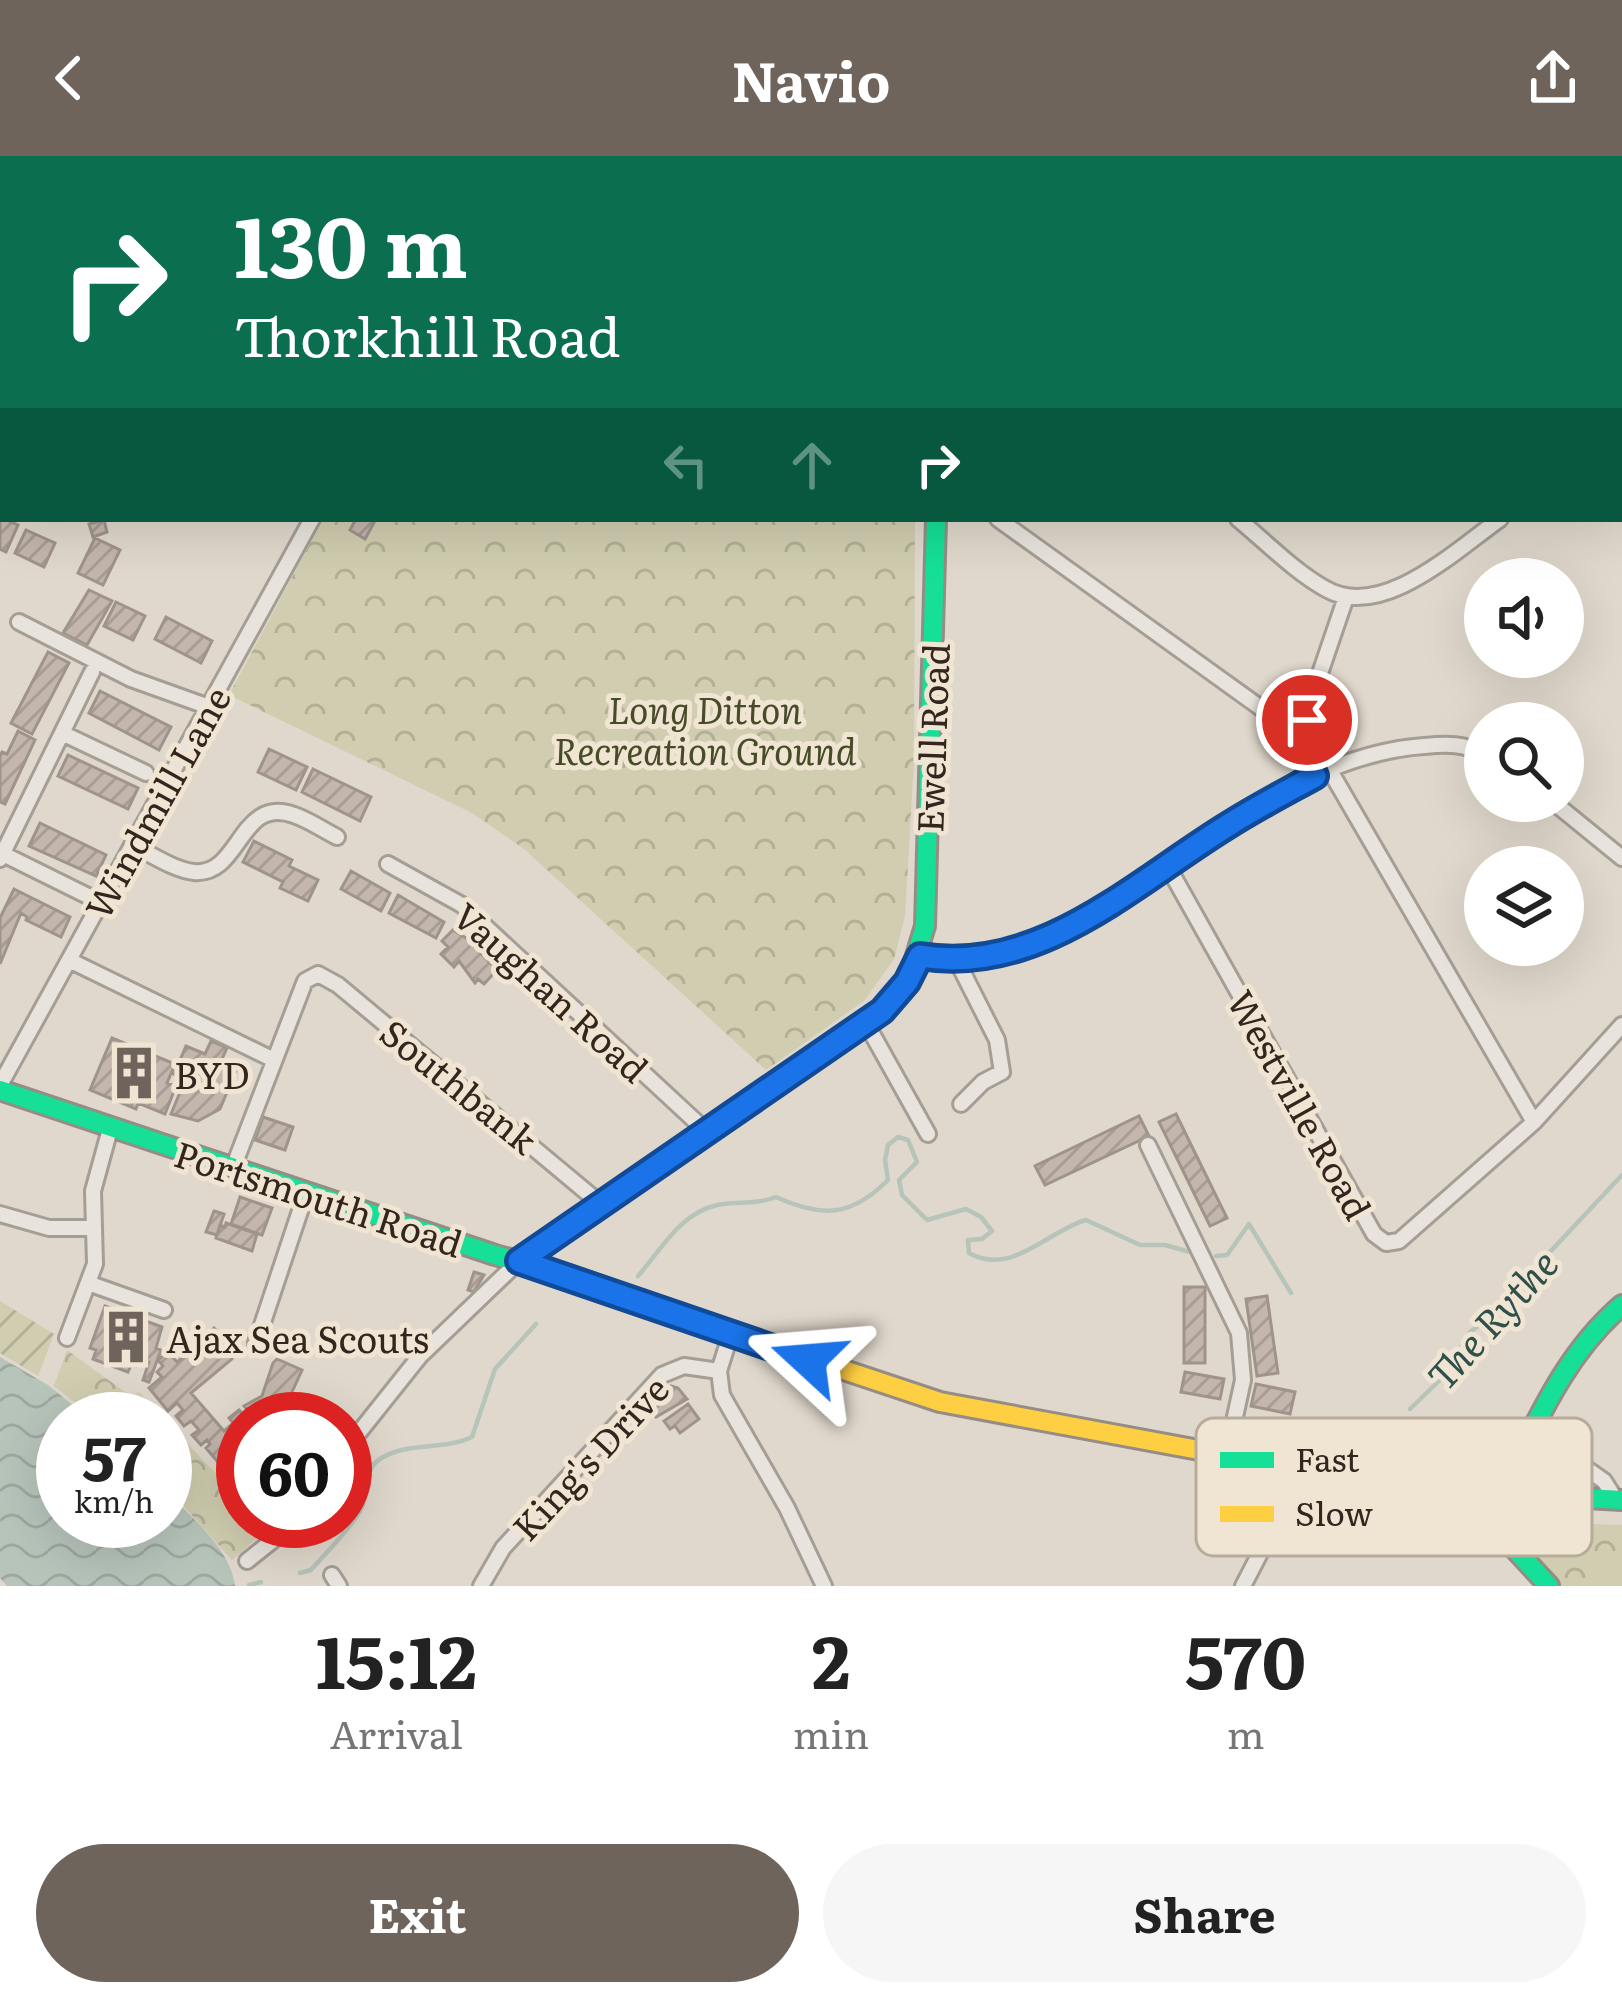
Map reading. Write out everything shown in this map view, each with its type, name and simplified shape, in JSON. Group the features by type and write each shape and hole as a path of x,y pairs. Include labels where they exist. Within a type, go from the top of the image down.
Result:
{"main road":[{"name":"Ewell Road","path":"920,956 927,875 936,522"},
{"path":"519,1261 882,1011 907,982 920,956"},
{"name":"Portsmouth Road","path":"0,1088 110,1129 940,1402 1196,1451"},
{"path":"1541,1418 1576,1358 1622,1305"},
{"path":"1523,1556 1549,1586"}],"street":[{"name":"Windmill Lane","path":"0,1088 310,522"},
{"path":"1002,522 1298,738 1534,1122"},
{"path":"1242,522 1323,588 1346,597 1372,598 1406,584 1496,522"},
{"path":"1298,738 1346,597"},
{"path":"19,622 130,679 208,707"},
{"path":"92,672 1,857 100,902"},
{"path":"64,734 146,773"},
{"path":"920,956 956,959 1013,951 1048,939 1227,825 1322,772 1365,755 1427,745 1464,746"},
{"path":"132,845 196,872 214,868 228,856 251,820 271,812 291,813 337,837"},
{"path":"1578,822 1622,858"},
{"name":"Vaughan Road","path":"388,863 462,905 706,1131"},
{"name":"Westville Road","path":"1167,865 1374,1234 1386,1243 1399,1240 1534,1122 1622,1025"},
{"path":"956,959 997,1040 1002,1072 982,1082 961,1104"},
{"path":"69,960 274,1060 233,1168"},
{"name":"Southbank","path":"274,1060 305,982 323,976 602,1205"},
{"path":"866,1023 928,1134"},
{"path":"67,1338 94,1264 92,1191 110,1129"},
{"path":"1148,1145 1240,1333 1241,1394 1235,1418"},
{"path":"256,1343 306,1193"},
{"path":"0,1214 49,1228 92,1228"},
{"path":"372,1417 421,1356 519,1261"},
{"path":"88,1283 164,1310"},
{"path":"731,1333 719,1371 722,1395 787,1508 824,1586"},
{"name":"King's Drive","path":"481,1586 503,1547 662,1375 684,1366 719,1371"},
{"path":"1592,1473 1619,1500"},
{"path":"247,1561 263,1548"},
{"path":"1243,1586 1259,1556"}],"green space":[{"name":"Long Ditton Recreation Ground","path":"321,522 915,522 914,760 905,916 894,959 864,1001 766,1070 524,849 472,813 229,695"},
{"path":"0,1301 54,1334 38,1376 0,1353"},
{"path":"67,1350 125,1392 62,1392 54,1386"},
{"path":"192,1448 216,1474 216,1542 192,1515"},
{"path":"1592,1524 1622,1525 1622,1586 1562,1586 1535,1556 1592,1556"},
{"path":"221,1548 246,1548 232,1560"}],"water":[{"path":"0,1357 57,1392 36,1392 36,1548 192,1548 192,1517 219,1548 235,1586 7,1586 0,1578"}],"building":[{"path":"0,522 18,525 6,552 0,549"},
{"path":"104,522 107,532 93,537 89,524"},
{"path":"354,522 374,522 365,539 350,530"},
{"path":"26,530 55,543 44,567 15,553"},
{"path":"95,538 120,550 103,585 78,573"},
{"path":"89,590 112,601 87,645 63,633"},
{"path":"116,602 145,616 133,640 104,626"},
{"path":"166,617 212,641 201,663 155,639"},
{"path":"48,652 69,663 32,734 11,723"},
{"path":"100,691 171,727 159,750 89,713"},
{"path":"18,731 35,740 5,804 0,802 0,756 7,754"},
{"path":"269,749 307,767 296,790 258,772"},
{"path":"68,755 138,788 128,809 58,776"},
{"path":"313,769 371,797 360,821 302,792"},
{"path":"40,823 106,855 96,876 29,846"},
{"path":"254,841 318,880 308,901 243,862"},
{"path":"351,871 390,893 381,911 341,889"},
{"path":"14,889 70,917 61,937 21,913 0,964 0,918"},
{"path":"398,895 444,922 436,938 389,913"},
{"path":"453,930 497,970 484,984 478,979 475,983 459,961 454,967 441,954 448,947 442,941"},
{"name":"BYD","path":"112,1038 175,1064 167,1083 176,1086 165,1114 138,1103 136,1109 90,1090"},
{"path":"211,1041 227,1048 221,1061 237,1068 220,1109 198,1121 171,1114 186,1078 174,1074 186,1046 205,1054"},
{"path":"1176,1114 1227,1218 1210,1226 1159,1122"},
{"path":"1139,1116 1149,1136 1045,1185 1035,1166"},
{"path":"263,1117 293,1127 285,1150 255,1140"},
{"path":"240,1197 272,1208 262,1235 231,1224"},
{"path":"214,1211 224,1214 217,1235 206,1232"},
{"path":"220,1225 257,1234 252,1251 216,1238"},
{"path":"474,1272 484,1275 474,1292 468,1290"},
{"path":"1184,1287 1205,1287 1205,1363 1184,1363"},
{"path":"1267,1296 1278,1373 1257,1376 1246,1299"},
{"name":"Ajax Sea Scouts","path":"105,1306 162,1327 156,1348 161,1350 149,1382 143,1380 149,1362 139,1358 128,1372 93,1359 96,1350 90,1348"},
{"path":"214,1328 234,1352 232,1359 192,1392 152,1392 149,1388 162,1377 157,1372 163,1366 158,1360 168,1352 177,1362"},
{"path":"277,1359 302,1370 292,1392 263,1392"},
{"path":"1185,1372 1224,1379 1220,1399 1181,1392"},
{"path":"1256,1384 1295,1392 1290,1414 1251,1406"},
{"path":"671,1386 687,1399 656,1417 650,1410"},
{"path":"192,1394 216,1422 216,1460 206,1448 207,1440 201,1445 192,1435 199,1430 192,1422"},
{"path":"688,1404 699,1419 680,1433 675,1426 670,1429 664,1421"}],"waterway":[{"path":"638,1276 682,1224 717,1205 776,1197 822,1211 862,1201 888,1180 888,1145 898,1137 908,1140 917,1162 899,1180 902,1195 927,1220 966,1209 992,1231 982,1239 968,1240 969,1253 1000,1260 1015,1256 1086,1220 1140,1245 1190,1252"},
{"name":"The Rythe","path":"1410,1409 1443,1377 1470,1332 1525,1293 1549,1253 1622,1175"},
{"path":"1216,1256 1227,1255 1249,1224 1291,1293"},
{"name":"The Rythe","path":"300,1573 311,1570 355,1519 371,1470 380,1459 402,1450 472,1437 495,1369 536,1324"},
{"name":"The Rythe","path":"249,1585 261,1582"}],"traffic: fast":[{"path":"519,1261 882,1011 911,972 925,926 936,522"},
{"path":"0,1090 724,1330"},
{"path":"1538,1418 1585,1343 1622,1305"},
{"path":"1592,1498 1622,1500"},
{"path":"1521,1556 1549,1586"}],"traffic: slow":[{"path":"724,1330 940,1402 1196,1449"}],"place":[{"name":"BYD","path":"134,1073"},
{"name":"Ajax Sea Scouts","path":"126,1337"}],"route":[{"path":"808,1360 519,1261 882,1011 907,982 920,956 986,956 1048,939 1227,825 1315,776 1298,738 1307,720"}]}
